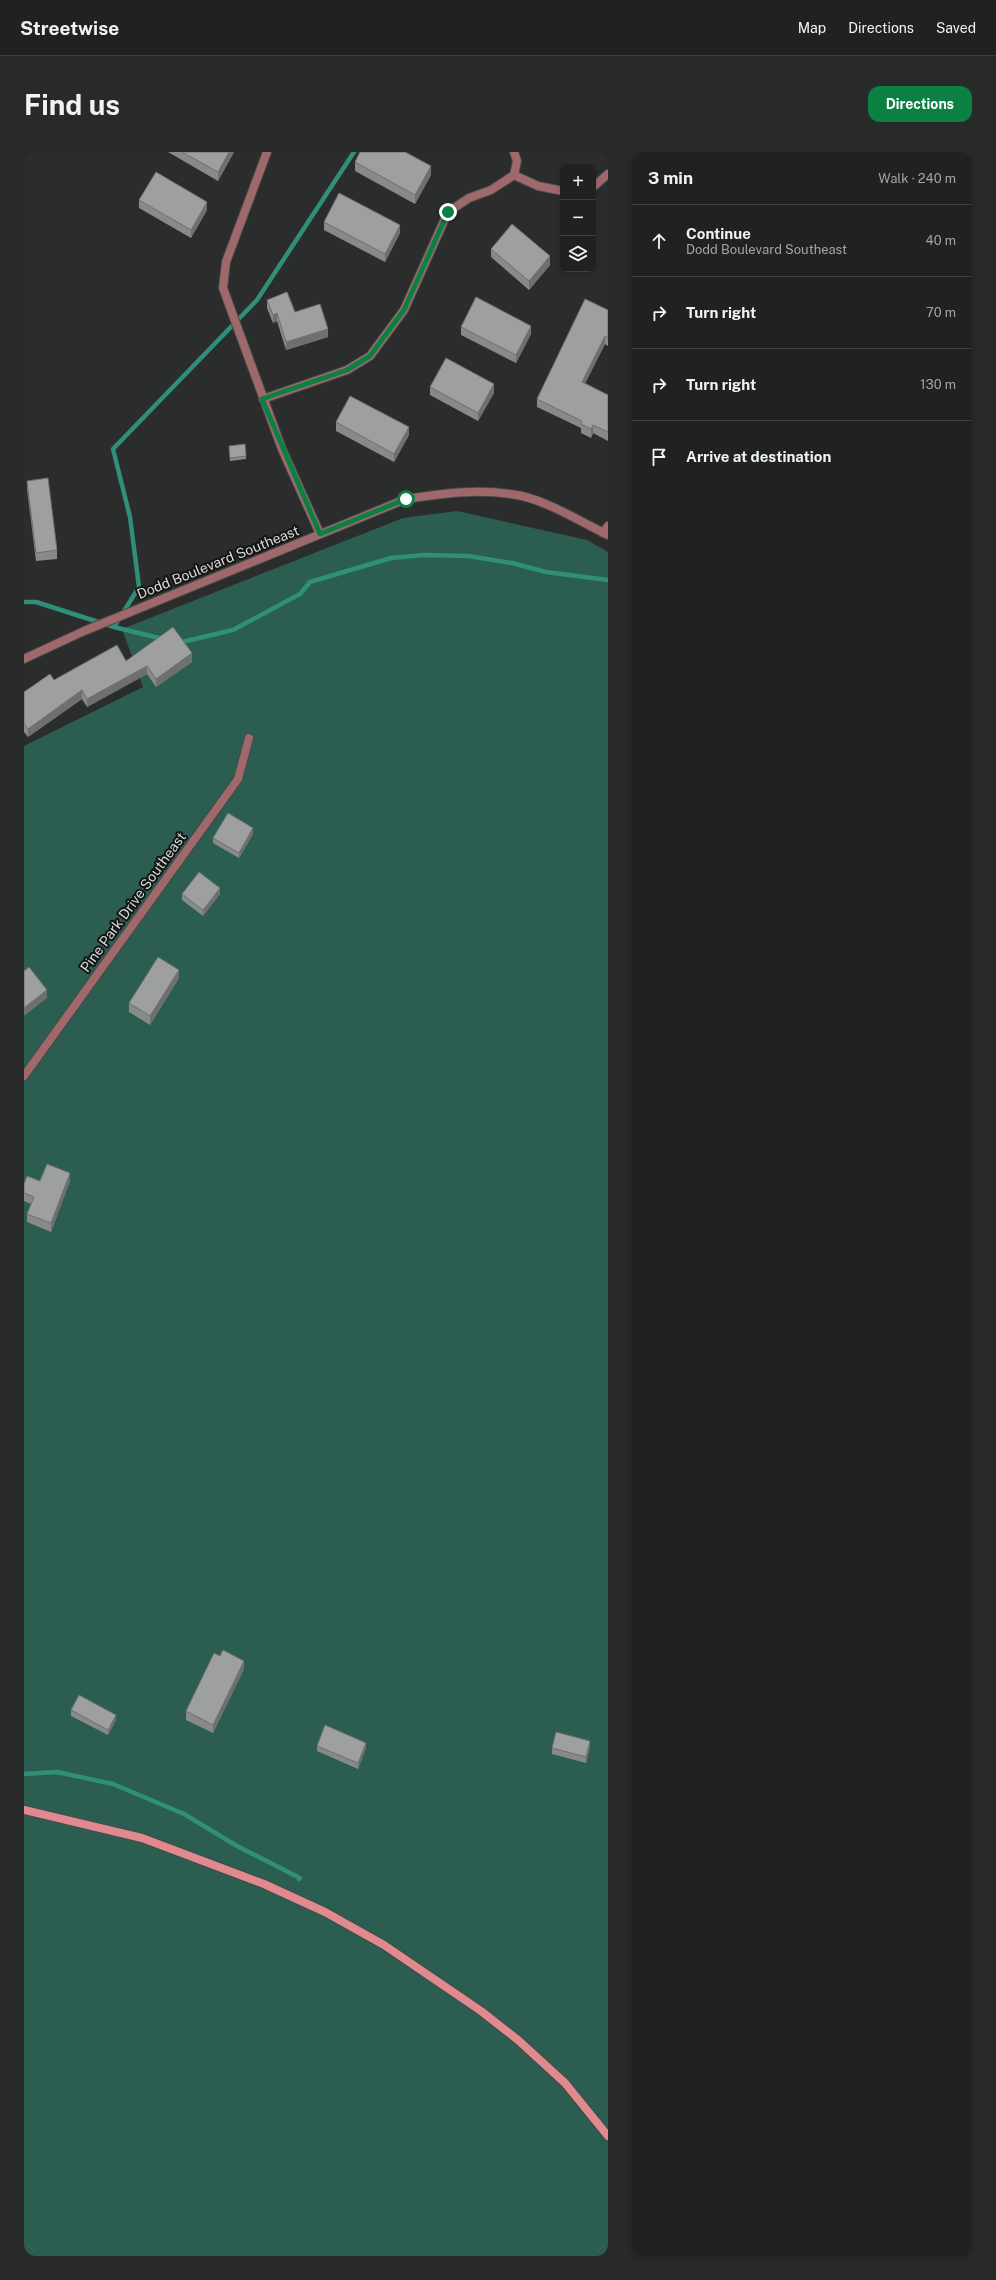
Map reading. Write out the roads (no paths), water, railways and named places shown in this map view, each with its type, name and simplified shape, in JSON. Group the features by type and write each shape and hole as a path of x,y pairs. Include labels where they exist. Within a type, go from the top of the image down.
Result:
{"street":[{"path":"267,152 226,262 223,288 262,399 320,534"},
{"path":"262,399 347,370 370,356 404,310 448,212 469,198 491,190 514,175 518,161 514,152"},
{"path":"596,184 608,174"},
{"path":"514,175 538,186 560,190"},
{"name":"Dodd Boulevard Southeast","path":"24,659 84,631 406,499 452,491 493,492 523,496 606,531"},
{"name":"Pine Park Drive Southeast","path":"24,1076 238,779 249,738"},
{"path":"24,1810 148,1840 264,1884 325,1912 390,1950 481,2011 518,2040 565,2083 608,2136"}],"waterway":[{"path":"114,627 139,587 130,517 113,449 257,300 354,152"},
{"path":"178,643 233,630 300,594 310,582 391,558 424,555 468,556 512,563 546,572 608,580"},
{"path":"24,602 36,602 114,627 163,639"},
{"path":"24,1774 57,1772 113,1784 184,1814 237,1846 300,1878 299,1879"}]}
